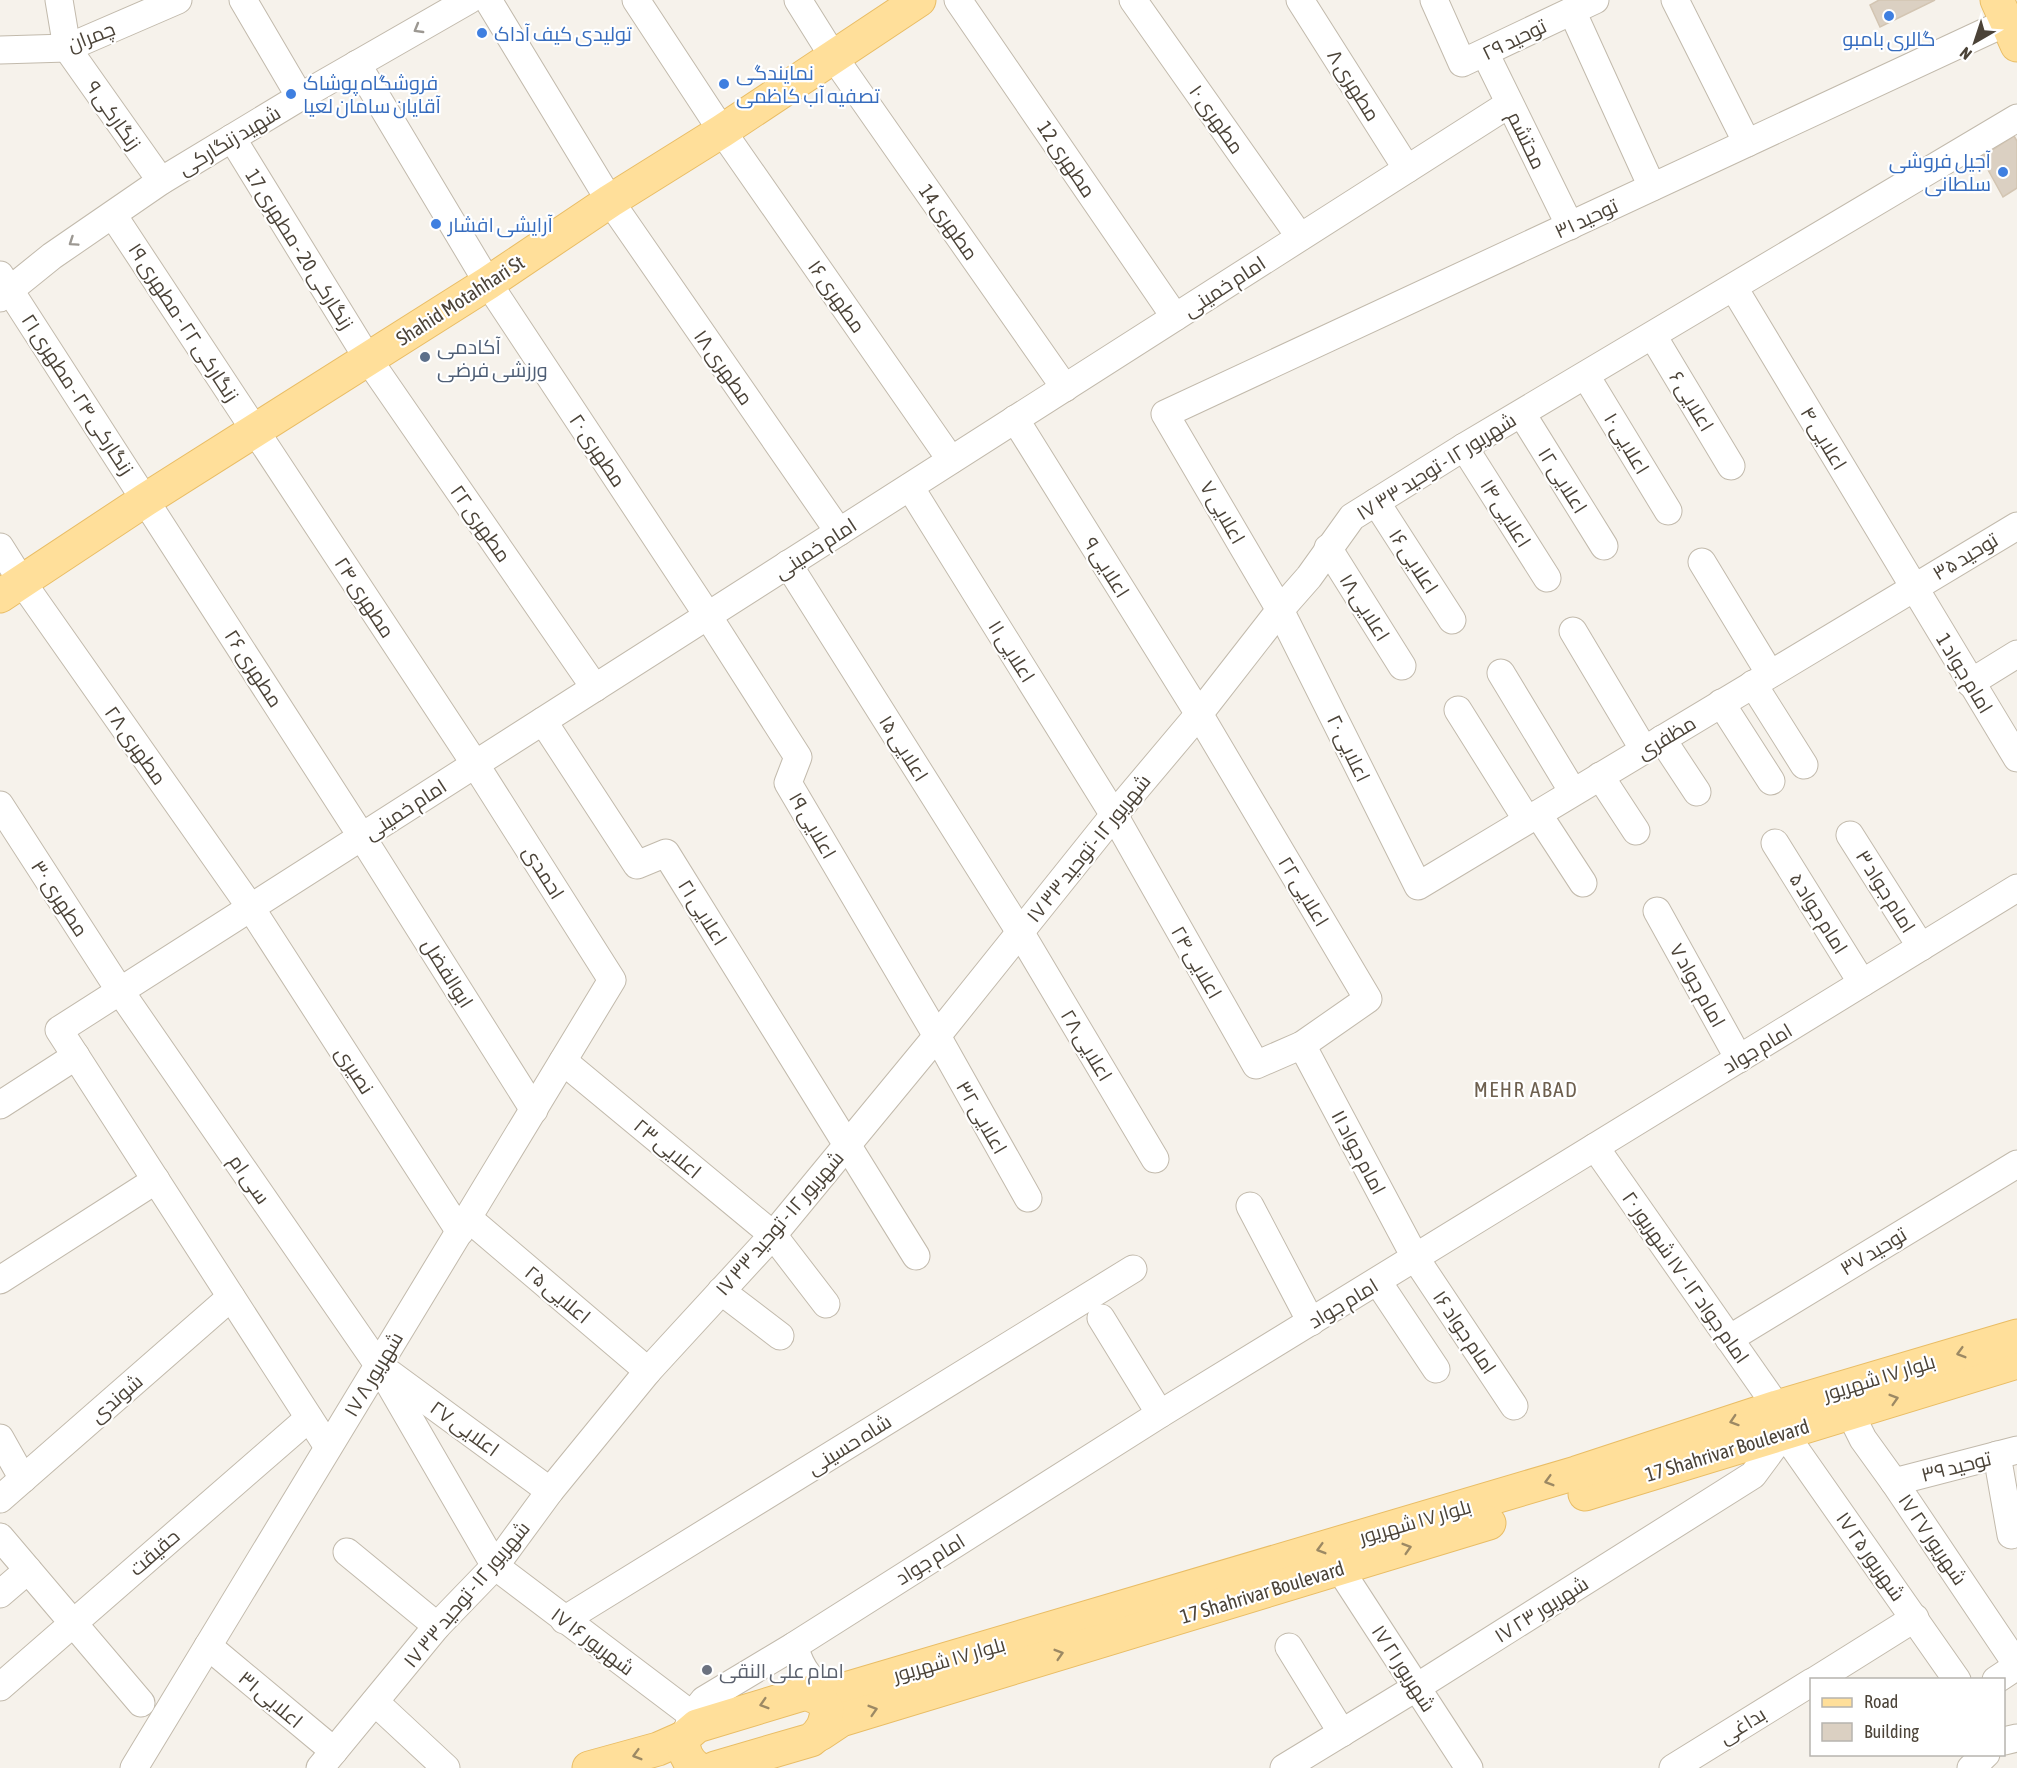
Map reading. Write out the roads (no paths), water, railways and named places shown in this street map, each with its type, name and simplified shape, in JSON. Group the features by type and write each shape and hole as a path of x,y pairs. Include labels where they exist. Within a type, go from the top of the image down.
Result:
{"main road":[{"name":"Shahid Motahhari St","path":"11,589 255,430 488,284 609,201 722,131 919,0"},
{"name":"بلوار ۱۷ شهریور","path":"687,1729 796,1694 823,1693 1576,1473 1780,1420 2017,1336"},
{"name":"17 Shahrivar Boulevard","path":"730,1766 811,1740 841,1720 1340,1568 1780,1420 1850,1413 2017,1362"},
{"path":"820,1734 826,1720 827,1709 820,1699 823,1693"},
{"path":"589,1768 658,1749 687,1729"},
{"path":"687,1729 683,1746 687,1760 697,1768"}],"street":[{"path":"59,0 68,48"},
{"name":"چمران","path":"0,50 68,48 178,0"},
{"path":"243,0 300,97"},
{"name":"مطهری ۱۸","path":"488,0 609,201 839,532"},
{"name":"مطهری ۱۶","path":"636,0 722,131 951,460"},
{"name":"مطهری 14","path":"798,0 833,56 1065,388"},
{"name":"مطهری 12","path":"958,0 1175,317"},
{"name":"مطهری ۱۰","path":"1133,0 1300,237"},
{"name":"مطهری ۸","path":"1300,0 1407,169"},
{"name":"توحید ۲۹","path":"1434,0 1462,63 1583,6"},
{"path":"1675,0 1748,143"},
{"name":"شهید زنگارکی","path":"3,287 161,182 461,2"},
{"path":"1583,6 1652,187"},
{"name":"توحید ۳۱","path":"1165,414 2007,22"},
{"name":"زنگارکی ۹","path":"68,48 161,182"},
{"name":"محتشم","path":"1485,53 1570,225"},
{"name":"مطهری ۲۰","path":"357,64 488,284 708,616"},
{"name":"امام خمینی","path":"76,1056 59,1030 1509,104"},
{"name":"۱۷ شهریور ۱۲ - توحید ۳۳","path":"327,1760 437,1626 495,1566 550,1491 648,1371 773,1235 1309,577 1352,517 1464,447 2017,118"},
{"name":"زنگارکی 20 - مطهری 17","path":"232,138 368,359"},
{"name":"زنگارکی ۲۲ - مطهری ۱۹","path":"113,215 255,430"},
{"name":"زنگارکی ۲۴ - مطهری ۲۱","path":"3,287 146,500"},
{"name":"اعلایی ۴","path":"1734,288 1914,587"},
{"name":"اعلایی ۶","path":"1653,336 1731,466"},
{"name":"مطهری ۲۲","path":"368,359 595,688"},
{"name":"اعلایی ۱۰","path":"1586,376 1668,511"},
{"name":"اعلایی ۷","path":"1165,414 1280,610"},
{"name":"اعلایی ۱۲","path":"1522,414 1604,546"},
{"name":"اعلایی ۹","path":"1016,419 1198,714"},
{"name":"مطهری ۲۴","path":"255,430 475,764"},
{"name":"اعلایی ۱۴","path":"1464,447 1547,579"},
{"name":"اعلایی ۱۱","path":"910,487 1114,815"},
{"name":"مطهری ۲۶","path":"146,500 362,837"},
{"name":"اعلایی ۱۶","path":"1376,502 1452,620"},
{"name":"توحید ۳۵","path":"1914,587 2017,526"},
{"name":"مطهری ۲۸","path":"0,547 11,589 251,908"},
{"name":"اعلایی ۱۸","path":"1328,548 1402,666"},
{"path":"1702,562 1803,765"},
{"name":"اعلایی ۱۵","path":"788,564 1020,932"},
{"name":"مظفری","path":"1418,886 1914,587"},
{"name":"امام جواد 1","path":"1914,587 2017,758"},
{"name":"اعلایی ۲۰","path":"1280,610 1418,886"},
{"name":"اعلایی ۱۹","path":"708,616 798,757 788,783 937,1036"},
{"path":"1573,631 1653,744 1697,792"},
{"path":"1970,683 2017,654"},
{"path":"1501,673 1574,792"},
{"path":"1721,703 1771,782"},
{"path":"1458,711 1583,883"},
{"name":"اعلایی ۲۲","path":"1198,714 1368,999 1302,1044"},
{"name":"اعلایی ۲۱","path":"543,721 637,865 666,853 847,1145"},
{"name":"احمدی","path":"475,764 612,980"},
{"path":"1600,776 1636,831"},
{"name":"مطهری ۳۰","path":"0,805 120,992"},
{"name":"اعلایی ۲۴","path":"1114,815 1256,1065 1302,1044"},
{"name":"امام جواد ۳","path":"1850,834 1921,947"},
{"name":"ابوالفضل","path":"362,837 534,1110"},
{"name":"امام جواد ۵","path":"1775,843 1862,983"},
{"name":"امام جواد","path":"687,1729 704,1700 794,1646 1160,1414 1416,1259 2017,888"},
{"name":"نصیری","path":"251,908 464,1225"},
{"name":"امام جواد ۷","path":"1657,911 1739,1059"},
{"name":"اعلایی ۲۸","path":"1020,932 1155,1159"},
{"name":"۱۷ شهریور ۸","path":"134,1768 612,980"},
{"name":"سی ام","path":"120,992 379,1366"},
{"name":"اعلایی ۳۲","path":"937,1036 1028,1198"},
{"name":"امام جواد ۱۱","path":"1302,1044 1416,1259"},
{"path":"0,1105 76,1056 328,1447"},
{"name":"اعلایی ۲۳","path":"563,1061 773,1235 826,1304"},
{"path":"847,1145 916,1256"},
{"name":"امام جواد ۱۲ - ۱۷ شهریور ۲۰","path":"1595,1147 1729,1339 1780,1420"},
{"name":"توحید ۳۷","path":"1729,1339 2017,1164"},
{"path":"0,1280 156,1180"},
{"path":"1250,1206 1311,1322"},
{"name":"اعلایی ۲۵","path":"464,1225 648,1371"},
{"name":"امام جواد ۱۶","path":"1416,1259 1514,1406"},
{"name":"شاه حسینی","path":"564,1620 1133,1269"},
{"path":"1378,1282 1436,1369"},
{"path":"721,1291 780,1336"},
{"name":"شوندی","path":"0,1499 231,1297"},
{"path":"1101,1318 1160,1414"},
{"path":"379,1366 495,1566"},
{"name":"اعلایی ۲۷","path":"379,1366 550,1491"},
{"name":"۱۷ شهریور ۲۷","path":"1850,1413 1863,1438 2017,1665"},
{"name":"حقیقت","path":"0,1687 309,1418"},
{"name":"۱۷ شهریور ۲۵","path":"1780,1420 1957,1678"},
{"name":"۱۷ شهریور ۲۳","path":"1284,1768 1753,1475 1780,1420"},
{"path":"0,1438 23,1479"},
{"path":"2007,1453 2012,1535"},
{"name":"توحید ۳۹","path":"1894,1482 2007,1453"},
{"path":"0,1537 141,1703"},
{"path":"347,1552 437,1626"},
{"name":"۱۷ شهریور ۱۶","path":"495,1566 564,1620 687,1729"},
{"name":"۱۷ شهریور ۲۱","path":"1340,1568 1469,1768"},
{"path":"0,1594 28,1570"},
{"path":"1819,1678 1915,1618"},
{"name":"اعلایی ۳۱","path":"208,1646 327,1760"},
{"path":"794,1646 798,1661 823,1693"},
{"path":"1289,1647 1342,1733"},
{"path":"1999,1678 2017,1665"},
{"name":"بداغی","path":"1673,1768 1810,1683"},
{"path":"375,1702 446,1768"},
{"path":"1971,1768 1985,1756"}],"place":[{"name":"گالری بامبو","path":"1889,16"},
{"name":"تولیدی کیف آداک","path":"482,33"},
{"name":"نمایندگی تصفیه آب کاظمی","path":"724,84"},
{"name":"فروشگاه پوشاک آقایان سامان لعیا","path":"291,94"},
{"name":"آجیل فروشی سلطانی","path":"2003,172"},
{"name":"آرایشی افشار","path":"436,224"},
{"name":"آکادمی ورزشی فرضی","path":"425,357"},
{"name":"امام علی النقی","path":"707,1670"}],"district":[{"name":"MEHR ABAD","path":"1526,1089"}]}
